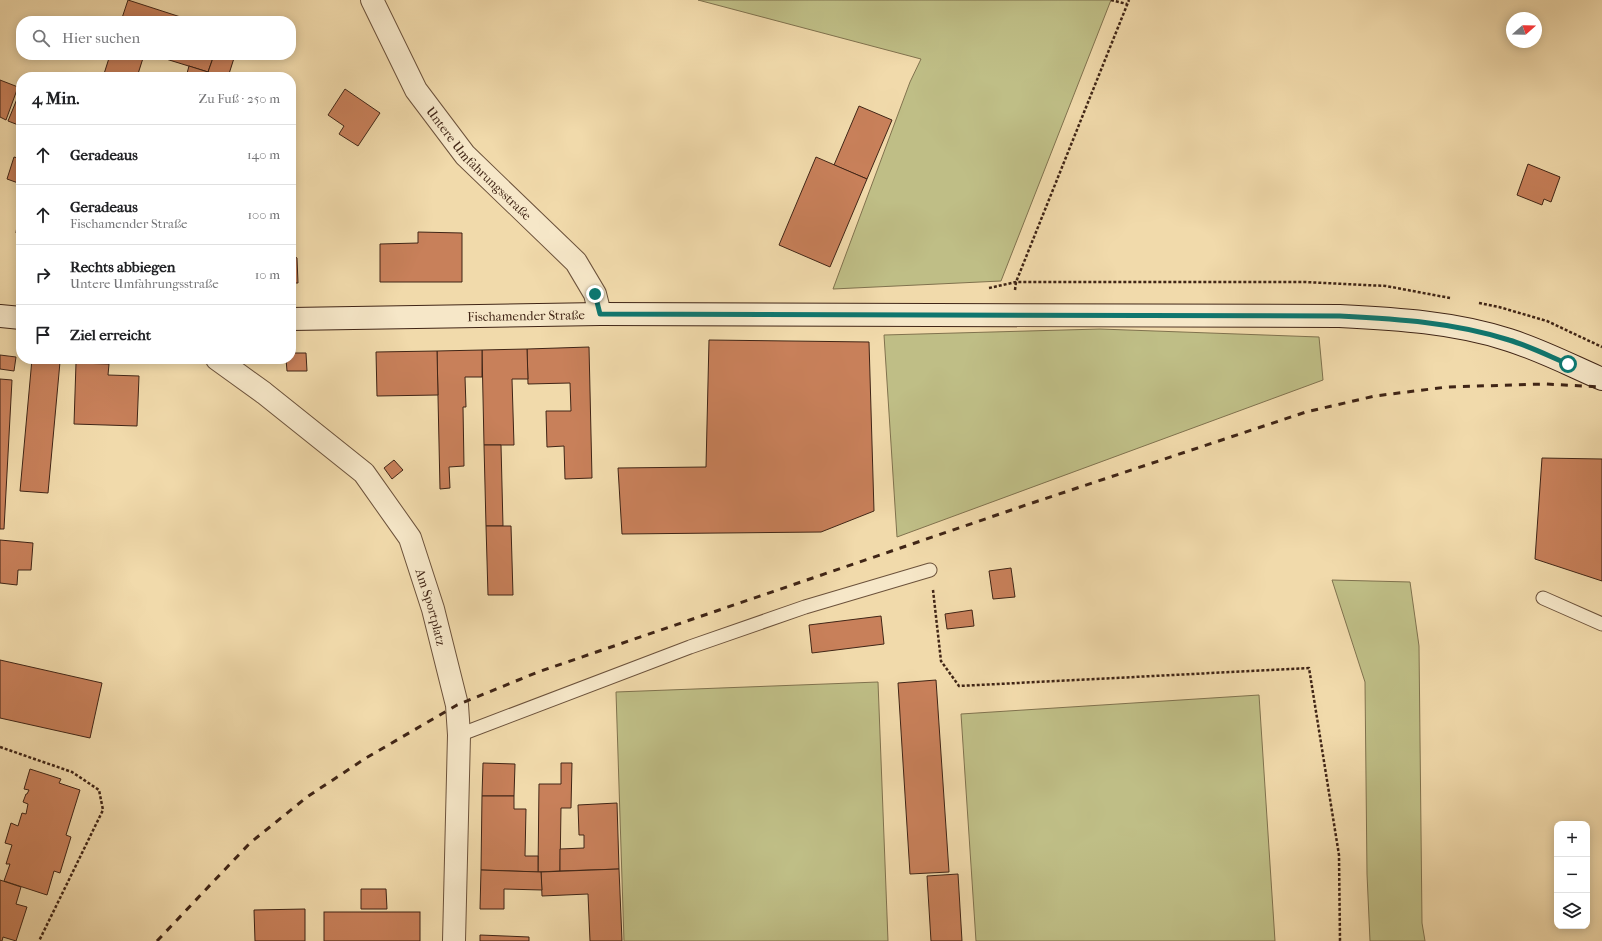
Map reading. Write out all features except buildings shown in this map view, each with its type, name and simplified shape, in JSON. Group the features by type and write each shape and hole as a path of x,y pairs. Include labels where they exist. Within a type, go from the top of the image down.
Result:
{"main road":[{"name":"Untere Umfahrungsstraße","path":"372,0 416,90 465,155 576,262 595,294 600,314"},
{"name":"Fischamender Straße","path":"296,318 600,314 1001,314 1339,316 1384,318 1433,323 1509,340 1602,379"},
{"path":"0,316 16,318"},
{"name":"Am Sportplatz","path":"224,364 264,393 364,473 410,538 433,609 457,705 459,735 454,941"}],"lane":[{"path":"459,735 690,647 798,609 930,570"},
{"path":"1543,598 1602,624"}],"path":[{"path":"1111,0 1127,4"},
{"path":"1016,282 1129,0"},
{"path":"930,570 941,660 959,686 1309,668 1339,855 1340,941"},
{"path":"0,747 72,772 99,790 103,810 39,941"}],"shaded area":[{"path":"698,0 1111,0 1001,281 833,289 910,82 921,59"},
{"path":"1100,329 1319,337 1323,380 897,537 884,335"},
{"path":"1332,580 1410,582 1419,646 1422,923 1425,941 1370,941 1367,874 1365,682"},
{"path":"878,682 888,941 624,941 616,692"},
{"path":"1259,695 1275,941 976,941 961,714"}],"railway":[{"path":"157,941 250,843 307,797 366,758 457,705 538,672 1026,505 1306,412 1375,396 1447,387 1545,384 1602,387"}],"route":[{"path":"595,294 600,314 1001,314 1339,316 1384,318 1433,323 1509,340 1568,364"}]}
